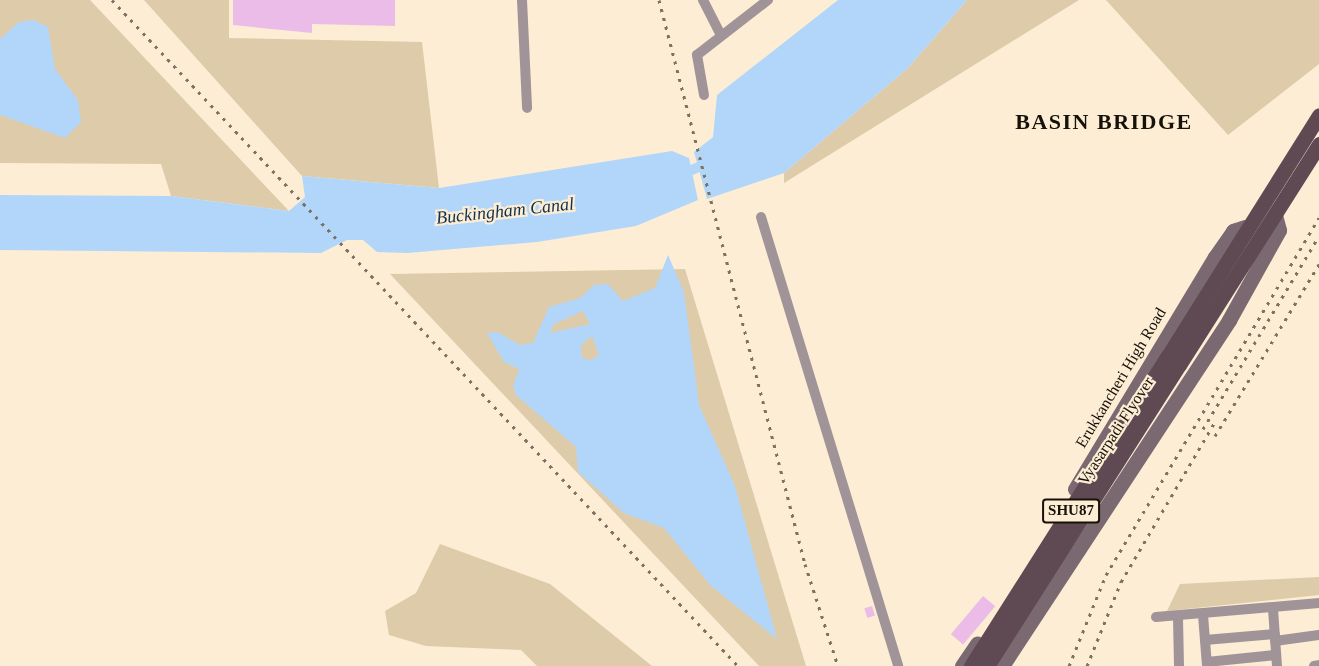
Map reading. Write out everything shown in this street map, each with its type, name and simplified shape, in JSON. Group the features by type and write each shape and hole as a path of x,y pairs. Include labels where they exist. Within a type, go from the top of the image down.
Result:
{"main road":[{"name":"Erukkancheri High Road","path":"1245,227 1319,115"},
{"name":"SHU87","path":"1275,215 1319,144"},
{"name":"Vyasarpadi Flyover","path":"971,666 1174,360 1275,215"},
{"name":"Vyasarpadi Flyover","path":"987,666 1174,360 1245,227"}],"street":[{"path":"522,0 526,108"},
{"path":"703,0 721,35"},
{"path":"704,95 695,58 754,5 768,0"},
{"path":"1002,666 1229,320 1279,230 1275,215"},
{"path":"761,217 898,666"},
{"name":"Erukkancheri High Road","path":"962,666 1025,571 1215,257 1233,231 1245,227"},
{"path":"1025,571 1054,589"},
{"path":"1156,617 1178,618 1319,603"},
{"path":"1203,615 1207,664 1276,660 1273,609"},
{"path":"1178,618 1179,666"},
{"path":"1205,640 1319,635"},
{"path":"1314,666 1319,665"}],"shaded area":[{"path":"0,0 90,0 289,211 171,196 161,164 0,163"},
{"path":"144,0 229,0 229,38 422,42 439,188 302,176"},
{"path":"967,0 1079,0 784,183 784,173 908,68"},
{"path":"1106,0 1319,0 1319,64 1228,135"},
{"path":"685,269 806,666 759,666 390,274"},
{"path":"440,544 550,584 652,666 537,666 521,650 426,646 389,635 385,611 416,593"},
{"path":"1319,577 1319,595 1167,611 1180,584"}],"water":[{"path":"838,0 967,0 908,68 784,173 707,199 694,152 713,137 717,95"},
{"path":"33,20 48,27 55,69 78,100 81,122 65,138 0,115 0,39 19,22"},
{"path":"672,151 689,158 698,200 636,226 537,242 407,253 377,252 363,240 347,240 321,253 0,250 0,195 171,196 289,211 305,197 302,176 439,188"},
{"path":"668,255 684,292 699,405 735,486 777,639 710,585 664,528 624,513 578,472 576,447 516,395 513,386 519,369 504,362 487,333 497,332 520,345 533,343 549,307 580,298 594,285 608,284 623,301 655,288","holes":["583,311 590,324 550,333 554,324","592,336 599,355 591,360 582,358 581,345"]}],"building":[{"path":"233,0 395,0 395,26 312,24 312,33 233,25"},
{"path":"983,596 995,606 963,645 951,634"},
{"path":"872,606 875,616 867,618 864,608"}],"waterway":[{"name":"Buckingham Canal","path":"679,175 711,162"}],"railway":[{"path":"112,0 738,666"},
{"path":"659,0 805,564 838,666"},
{"path":"1069,666 1106,575 1319,218"},
{"path":"1203,429 1319,236"},
{"path":"1215,436 1319,264"},
{"path":"1087,666 1121,582 1215,422"}],"district":[{"name":"BASIN BRIDGE","path":"1104,122"}]}
